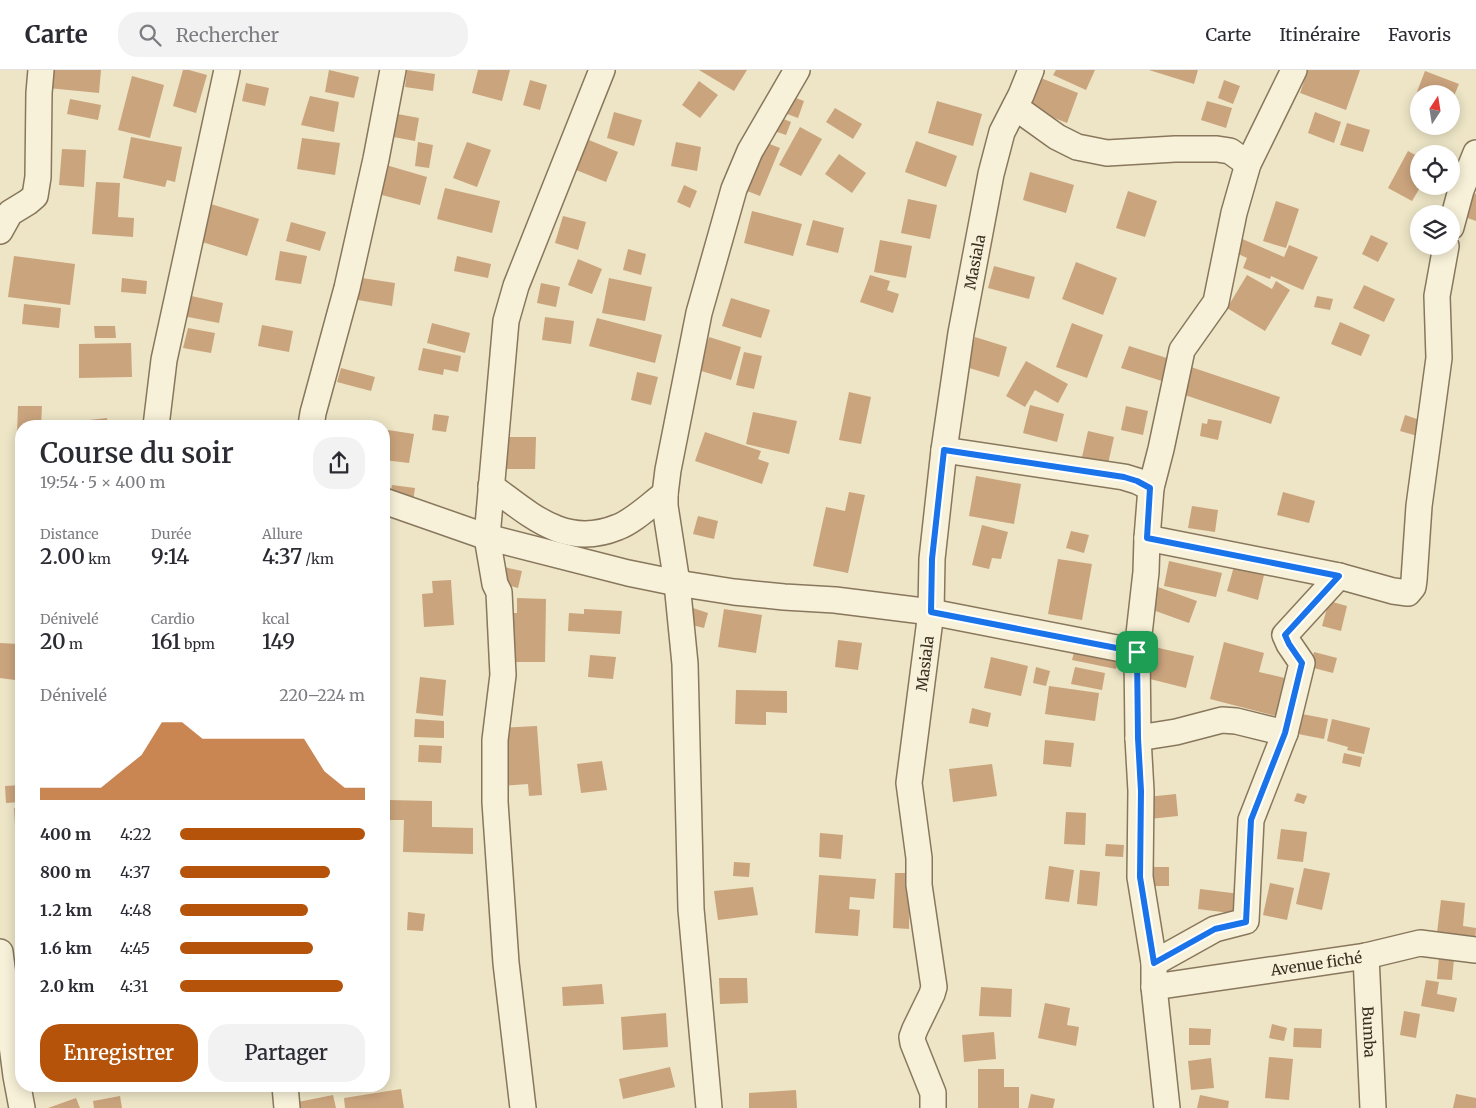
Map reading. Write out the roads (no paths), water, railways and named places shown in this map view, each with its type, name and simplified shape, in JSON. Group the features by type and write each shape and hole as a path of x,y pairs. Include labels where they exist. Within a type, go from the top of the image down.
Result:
{"street":[{"path":"0,231 10,213 35,196 38,177 41,70"},
{"path":"157,420 164,360 227,70"},
{"path":"312,420 349,279 376,159 392,70"},
{"path":"523,1108 506,963 495,802 495,740 503,675 499,592 495,584 487,537 506,321 516,286 602,70"},
{"path":"708,1108 691,909 685,664 677,583 665,506 665,494 699,313 734,189 750,151 797,70"},
{"name":"Masiala","path":"933,1108 933,1093 912,1043 915,1029 934,987 919,885 919,858 910,783 931,612 932,559 944,450 962,333 991,174 1002,132 1031,70"},
{"path":"1167,1108 1154,975 1140,877 1141,791 1137,652 1146,572 1150,488 1161,449 1182,350 1216,302 1234,213 1248,164 1294,70"},
{"path":"1014,108 1057,137 1078,147 1107,153 1175,148 1217,149 1230,151 1248,164"},
{"path":"1457,205 1476,153"},
{"path":"1147,538 1339,576 1408,593 1413,587 1419,506 1439,358 1438,296 1445,255"},
{"path":"944,450 1124,477 1150,488"},
{"path":"492,486 540,522 552,528 575,534 596,533 619,527 665,494"},
{"path":"390,503 487,537 628,573 677,583 784,598 835,600 931,612 1137,652"},
{"path":"1154,975 1215,929 1246,922 1251,820 1285,733 1302,663 1285,635 1339,576"},
{"path":"1138,738 1176,732 1222,720 1236,721 1285,733"},
{"name":"Avenue fiché","path":"1154,975 1366,956 1420,943 1476,950"},
{"path":"0,952 15,1058"},
{"name":"Bumba","path":"1366,956 1373,1108"},
{"path":"286,1092 287,1108"}]}
